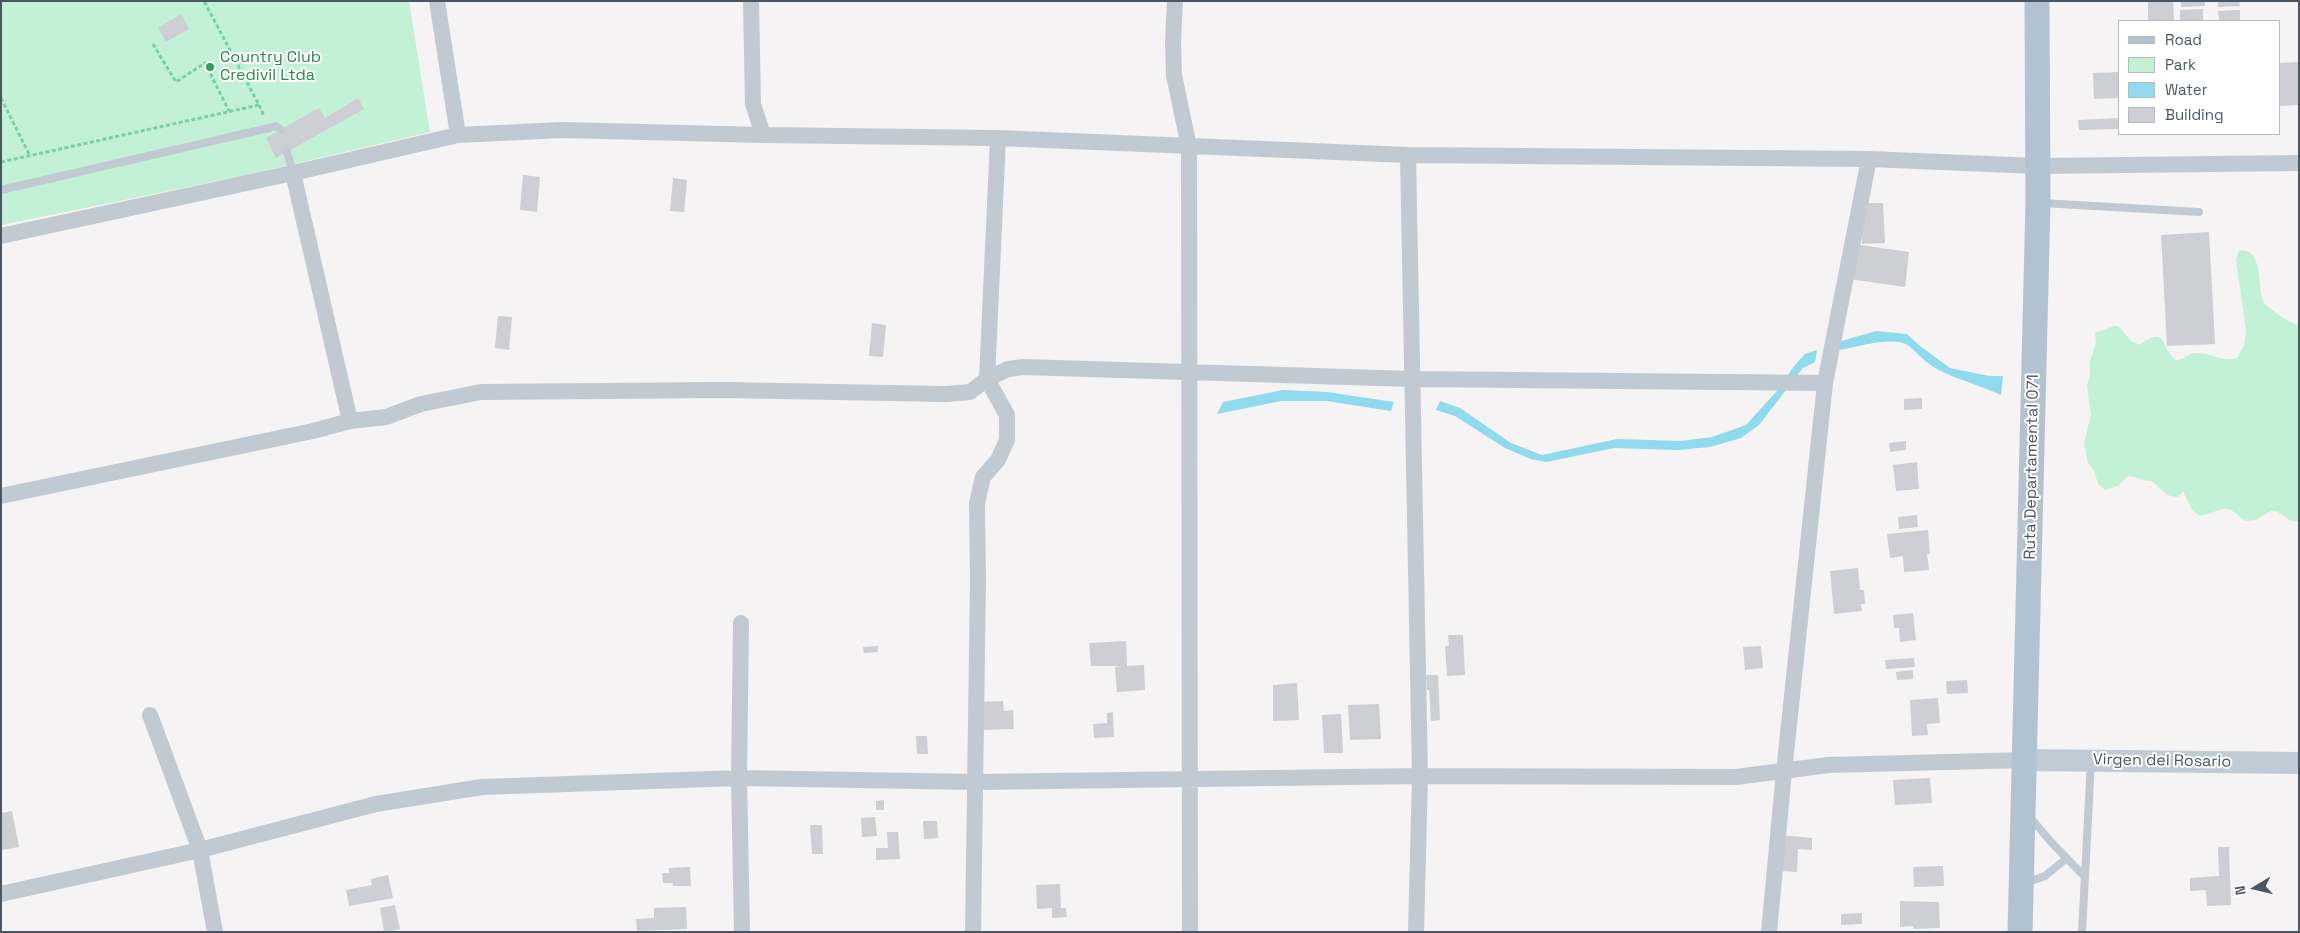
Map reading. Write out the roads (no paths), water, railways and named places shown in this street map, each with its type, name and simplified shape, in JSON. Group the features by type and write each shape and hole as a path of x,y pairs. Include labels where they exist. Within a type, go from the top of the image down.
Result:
{"main road":[{"name":"Ruta Departamental 071","path":"2020,932 2038,202 2038,1"}],"street":[{"path":"437,1 458,135"},
{"path":"751,1 753,104 763,135"},
{"path":"1175,1 1174,75 1189,147 1190,932"},
{"path":"1,236 293,174 458,135 562,130 998,138 1408,155 1870,159 2038,166 2299,163"},
{"path":"973,932 976,782 977,503 983,477 998,460 1007,440 1007,415 987,379 998,138"},
{"path":"1408,155 1420,776 1416,932"},
{"path":"1769,932 1825,383 1870,159"},
{"path":"293,174 350,421"},
{"path":"1,496 303,433 350,421 386,417 421,404 481,392 724,390 946,394 970,392 987,379 1008,369 1023,367 1413,379 1825,383"},
{"path":"741,623 738,778 742,932"},
{"path":"150,715 200,850 215,932"},
{"path":"1,894 200,850 376,804 482,787 738,778 976,782 1420,776 1736,777 1828,765 2025,760"},
{"name":"Virgen del Rosario","path":"2025,760 2299,763"}],"lane":[{"path":"1,190 276,126 281,130"},
{"path":"287,152 293,174"},
{"path":"2038,202 2199,212"},
{"path":"2082,932 2091,760"},
{"path":"2024,810 2050,842 2085,877"},
{"path":"2021,885 2046,876 2067,858"}],"water":[{"path":"1876,331 1907,334 1950,368 1989,376 2003,376 2001,395 1938,370 1903,343 1875,343 1840,350 1838,342"},
{"path":"1817,350 1815,362 1803,368 1759,425 1741,438 1710,447 1678,450 1614,448 1546,462 1531,459 1505,448 1455,416 1436,410 1440,401 1460,408 1511,443 1542,455 1617,439 1681,441 1712,437 1746,425 1776,392 1805,354"},
{"path":"1283,390 1327,392 1394,402 1391,411 1327,401 1281,401 1217,414 1223,402"}],"place":[{"name":"Country Club Credivil Ltda","path":"210,67"}]}
